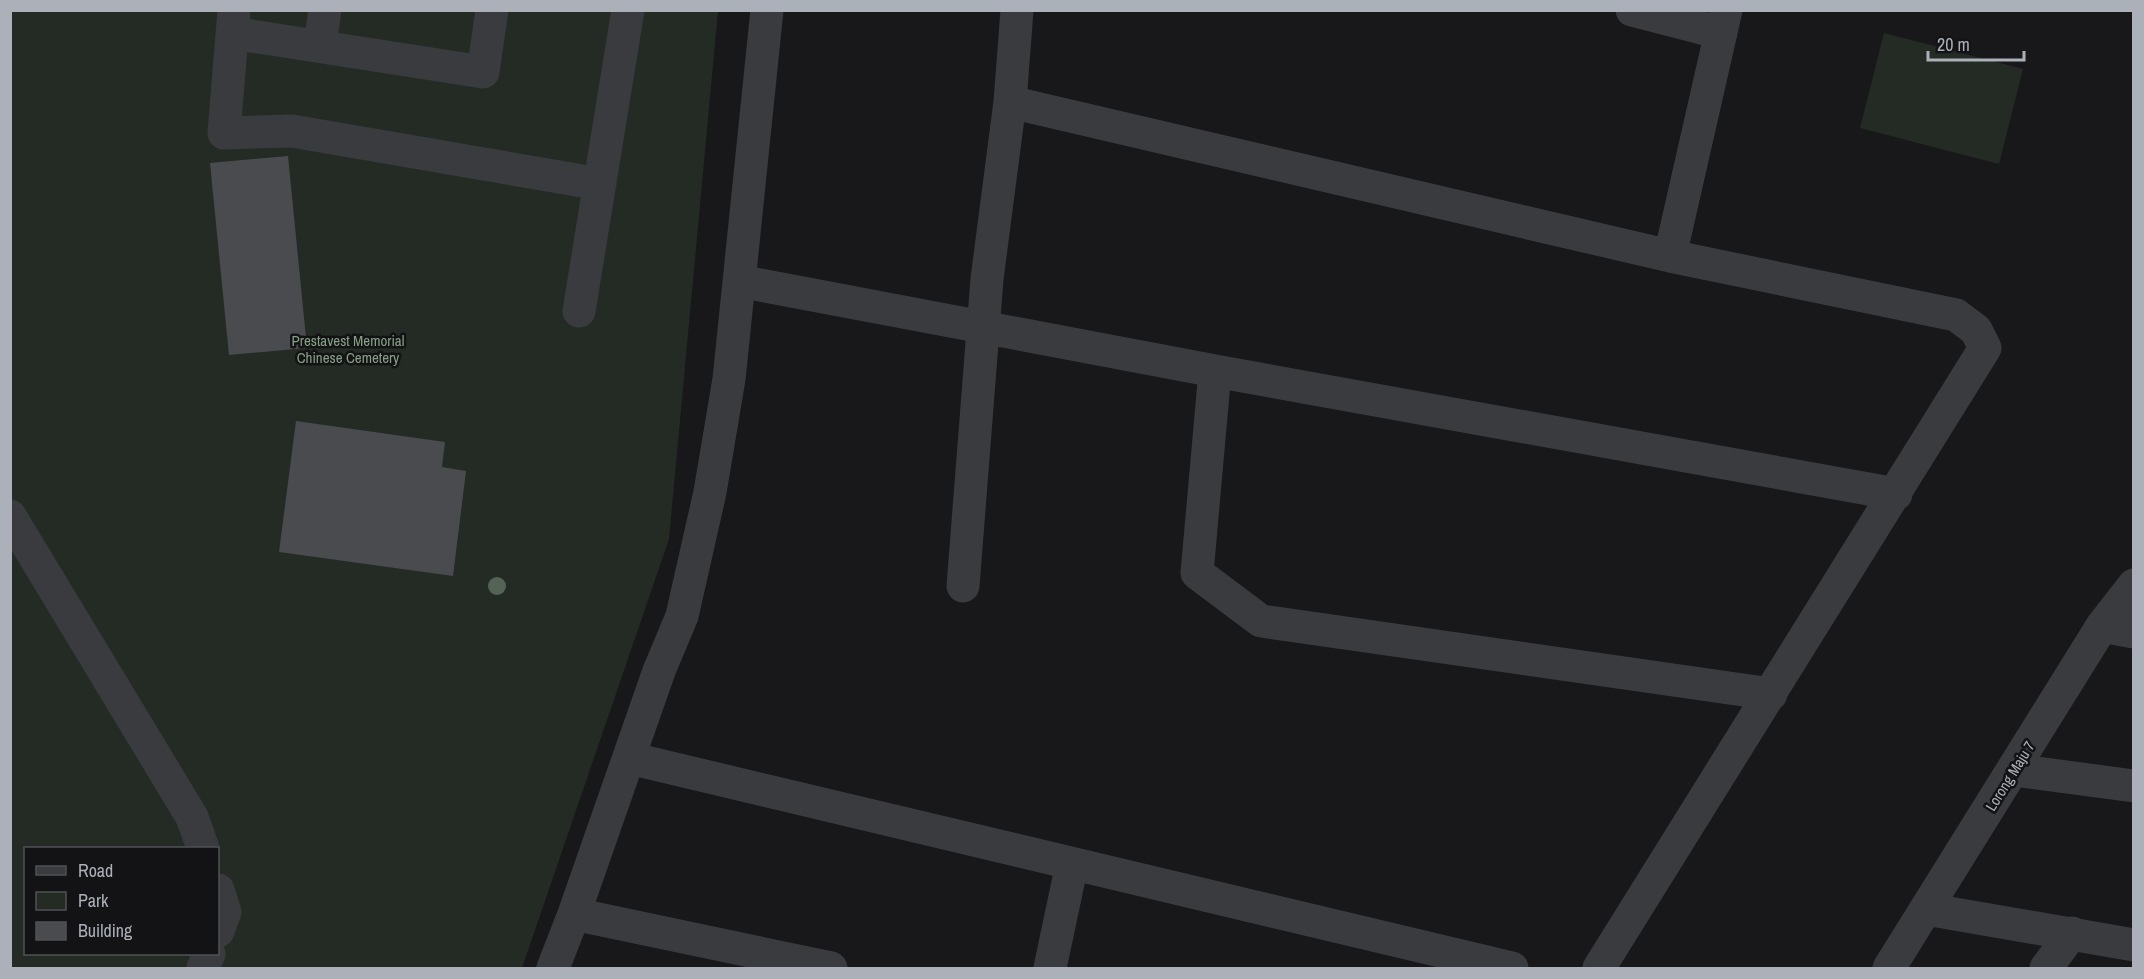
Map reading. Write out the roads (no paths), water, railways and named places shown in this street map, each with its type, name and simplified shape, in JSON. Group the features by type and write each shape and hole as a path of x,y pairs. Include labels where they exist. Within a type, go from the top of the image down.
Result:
{"street":[{"path":"320,45 325,10"},
{"path":"492,10 483,72 320,45 233,22 224,133 292,131 600,184"},
{"path":"579,311 628,10"},
{"path":"553,969 659,671 682,616 710,492 729,379 767,10"},
{"path":"963,586 987,279 1010,102 1017,10"},
{"path":"1632,10 1723,22 1670,256"},
{"path":"1010,102 1670,256 1956,315 1976,330 1985,348 1599,969"},
{"path":"739,281 1215,371 1896,494"},
{"path":"1215,371 1197,573 1261,621 1771,694"},
{"path":"10,516 192,817 202,847"},
{"name":"Lorong Maju 7","path":"1889,969 2102,626 2133,585"},
{"path":"2102,626 2133,632"},
{"path":"629,758 1512,969"},
{"path":"2014,770 2133,786"},
{"path":"1050,969 1072,864"},
{"path":"219,894 225,912 219,929"},
{"path":"1926,909 2133,945"},
{"path":"574,914 831,969"},
{"path":"2046,969 2072,933"},
{"path":"203,969 209,955"}],"park label":[{"name":"Prestavest Memorial Chinese Cemetery","path":"348,348"}]}
